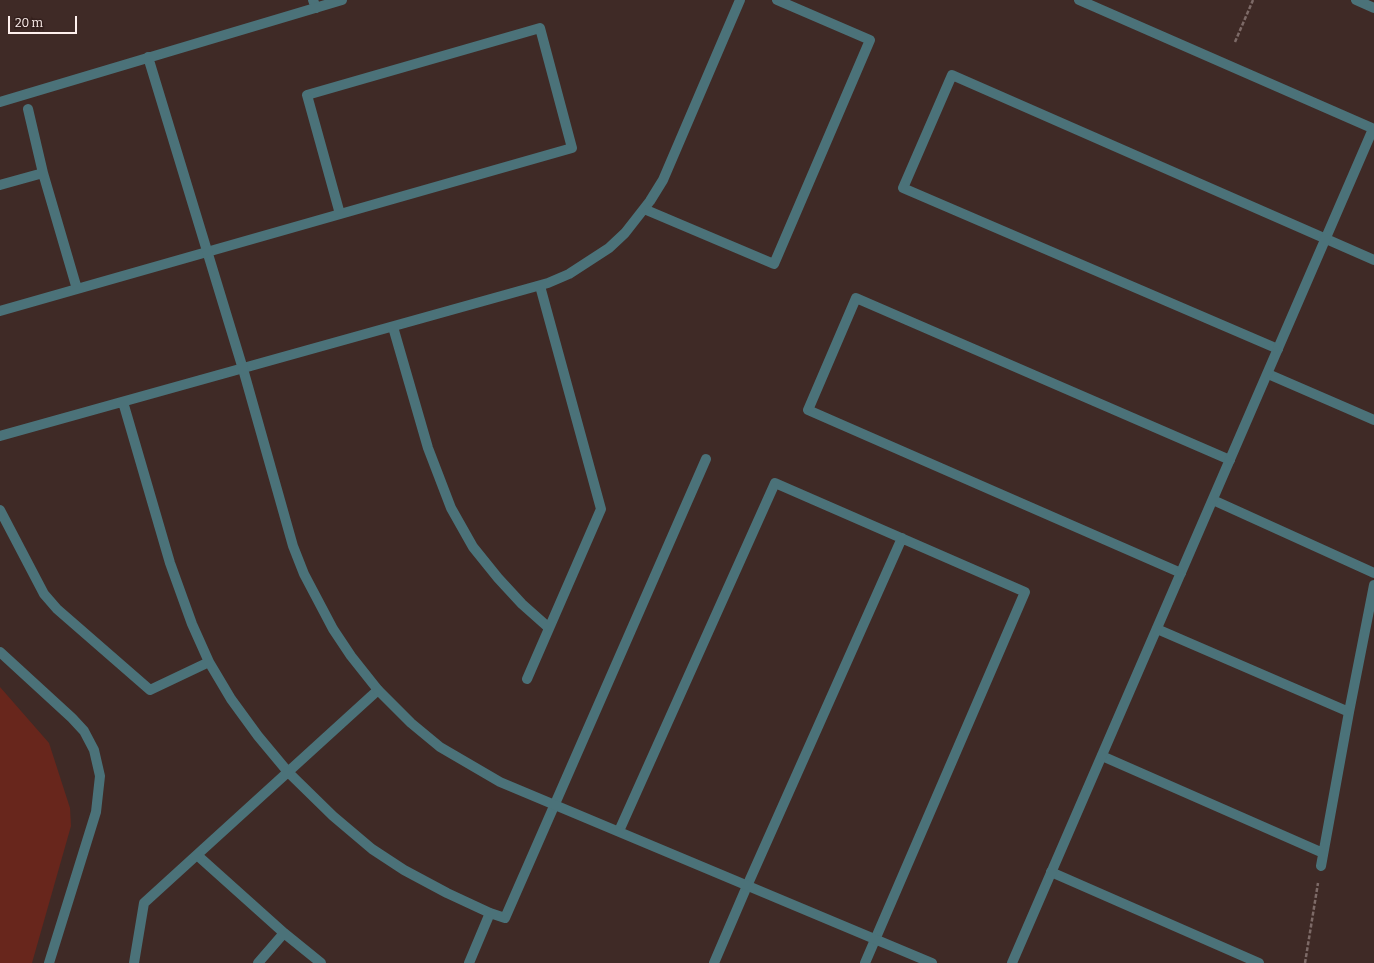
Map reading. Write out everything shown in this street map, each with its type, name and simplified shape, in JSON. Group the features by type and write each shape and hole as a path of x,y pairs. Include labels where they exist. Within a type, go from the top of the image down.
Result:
{"street":[{"path":"0,102 315,4 342,0"},
{"path":"0,436 540,286 569,274 610,248 625,233 644,209 663,180 740,0"},
{"path":"644,209 774,264 870,40 777,0"},
{"path":"1012,963 1374,129 1079,0"},
{"path":"1356,0 1374,8"},
{"path":"0,311 572,148 540,28 306,95 340,214"},
{"path":"148,57 243,369 294,546 304,574 333,629 351,656 378,690 411,723 440,747 500,782 932,963"},
{"path":"1278,349 903,188 952,75 1374,260"},
{"path":"28,109 43,173 77,289"},
{"path":"0,185 43,173"},
{"path":"527,679 602,509 540,286"},
{"path":"1181,573 808,410 856,298 1230,460"},
{"path":"393,327 428,448 451,508 473,547 498,578 522,604 549,628"},
{"path":"1268,374 1374,420"},
{"path":"123,402 170,563 192,624 209,662 231,699 258,736 288,772 333,816 372,849 404,870 490,913 505,918 706,459"},
{"path":"619,831 775,483 1025,592 865,963"},
{"path":"1213,500 1374,573"},
{"path":"0,510 44,594 57,609 150,690 209,662"},
{"path":"714,963 902,538"},
{"path":"1321,866 1374,585"},
{"path":"1157,628 1349,712"},
{"path":"0,652 72,718 84,731 94,750 100,776 96,812 49,963"},
{"path":"134,963 144,902 378,690"},
{"path":"1102,756 1323,853"},
{"path":"197,855 284,933 321,963"},
{"path":"1051,872 1259,963"},
{"path":"472,962 490,913"},
{"path":"258,963 284,933"}],"path":[{"path":"1235,42 1253,0"},
{"path":"1305,963 1321,866"}],"shaded area":[{"path":"0,687 49,743 70,808 71,826 32,963 0,963"}]}
